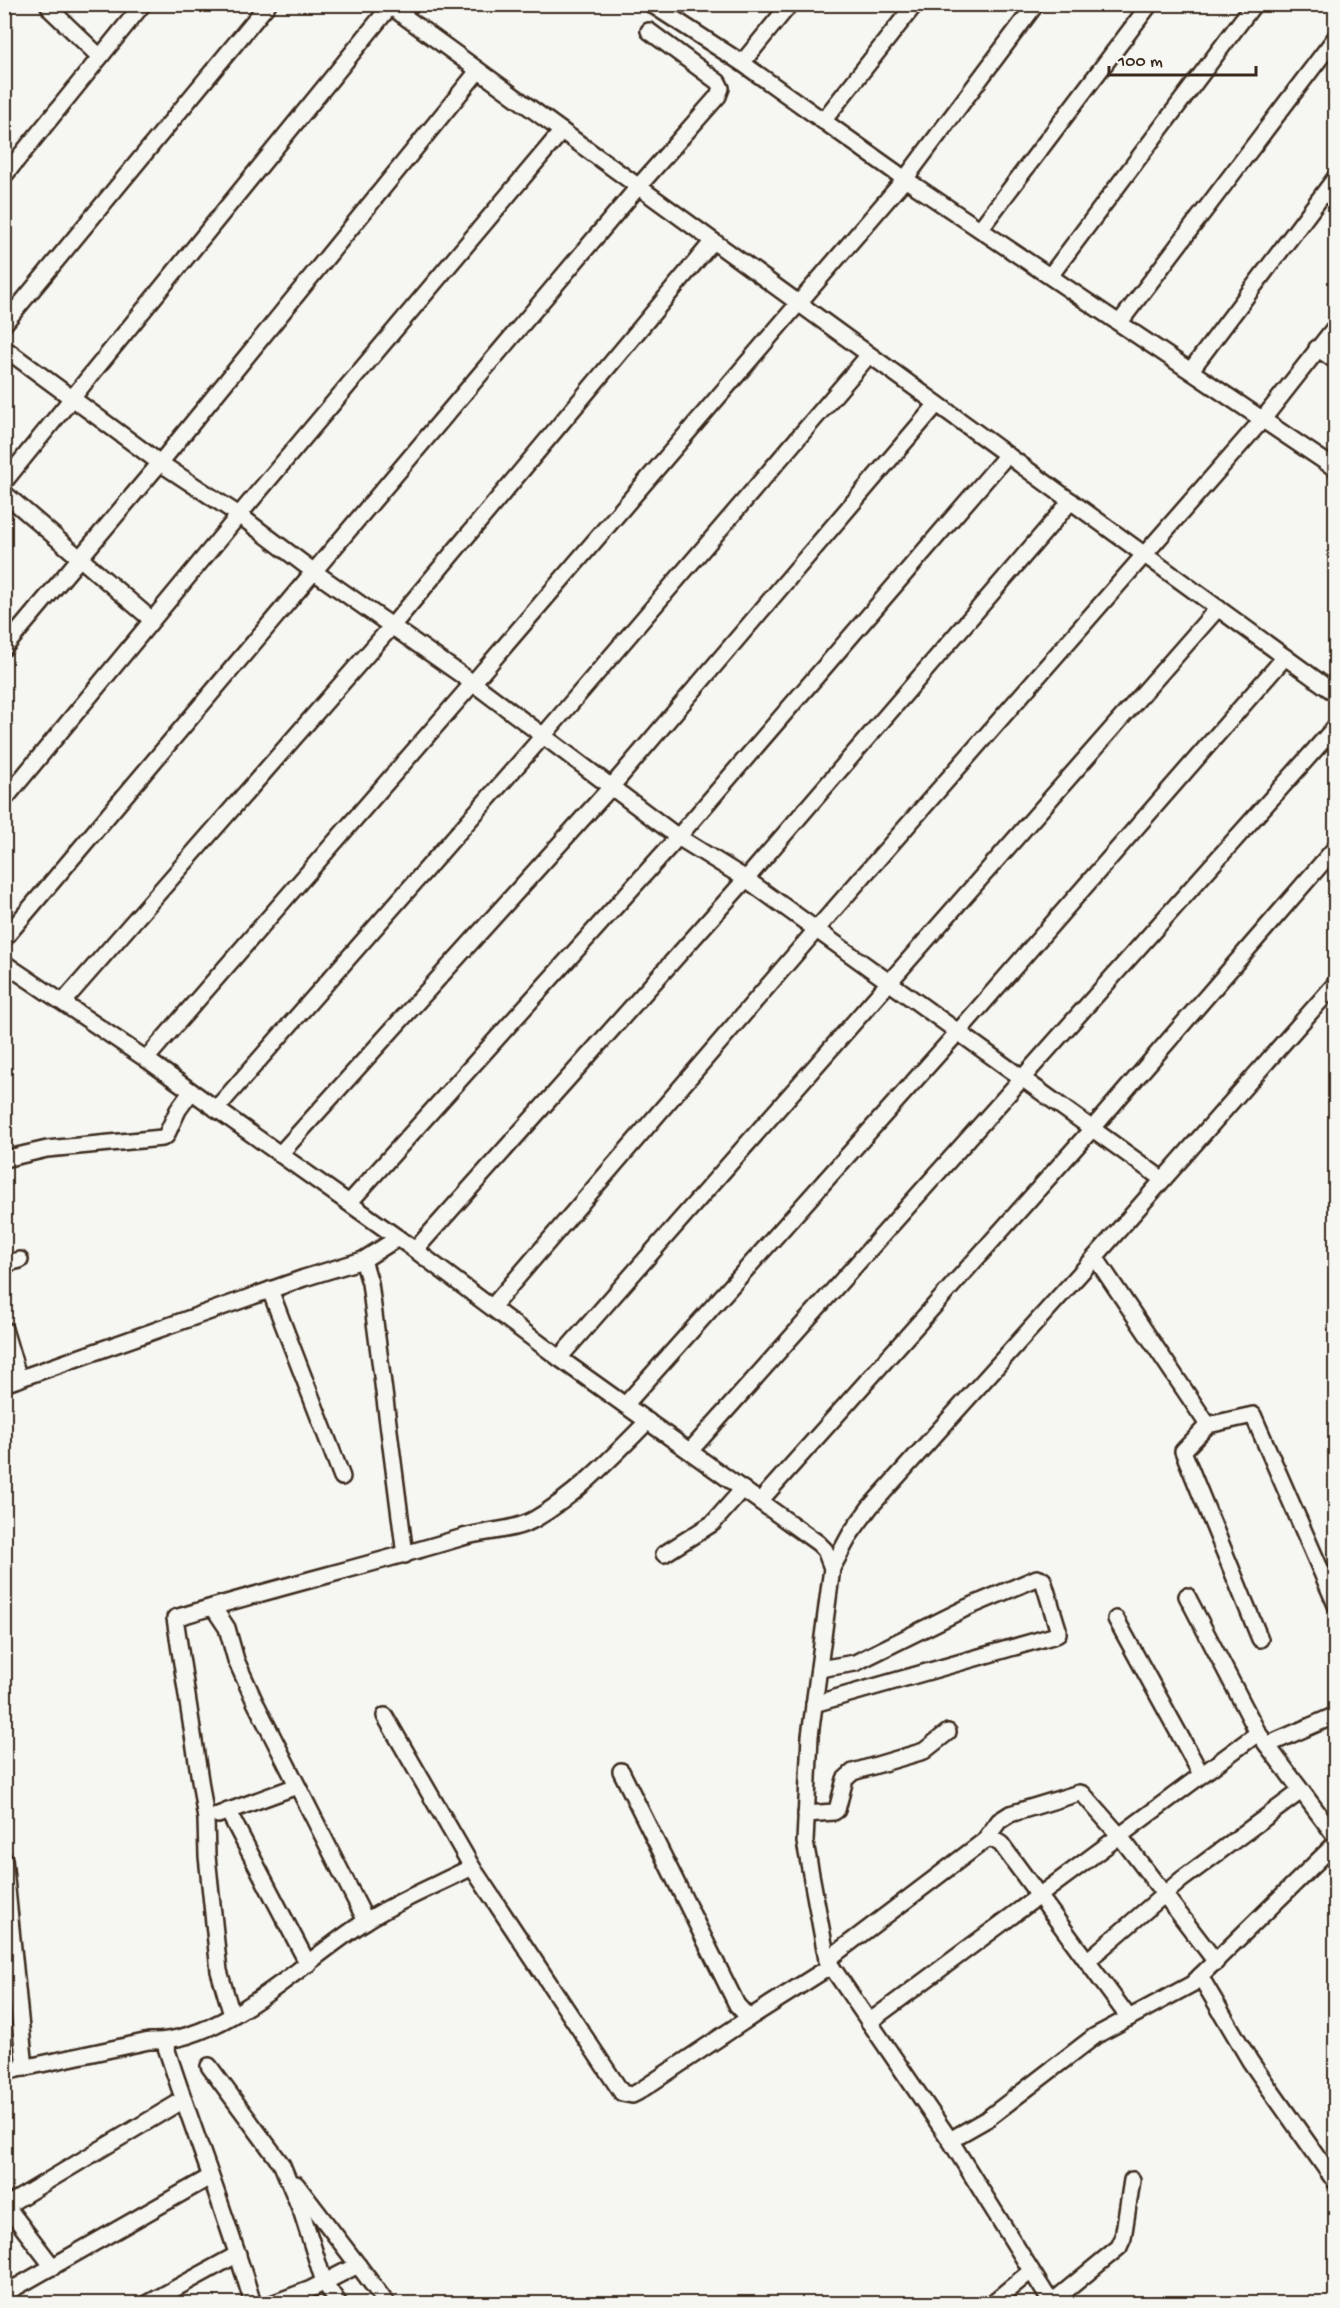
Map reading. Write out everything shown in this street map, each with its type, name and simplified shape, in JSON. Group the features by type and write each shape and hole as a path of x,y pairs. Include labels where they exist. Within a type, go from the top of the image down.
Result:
{"street":[{"path":"48,4 51,10 100,57"},
{"path":"4,176 143,4"},
{"path":"4,324 268,4"},
{"path":"742,63 790,4"},
{"path":"823,121 915,4"},
{"path":"146,1059 473,683 905,179 1036,4"},
{"path":"980,229 1150,4"},
{"path":"1050,276 1254,4"},
{"path":"4,482 391,5 478,71 1335,694"},
{"path":"659,7 905,179 1263,418 1335,469"},
{"path":"4,939 638,187 718,96 721,88 718,82 649,31"},
{"path":"1119,322 1335,38"},
{"path":"4,648 160,462 478,71"},
{"path":"4,800 239,515 562,130"},
{"path":"1191,370 1335,177"},
{"path":"63,1002 392,626 713,241"},
{"path":"492,1307 816,930 1263,418 1335,326"},
{"path":"4,348 160,462 239,515 313,571 473,683 678,837 746,879 1162,1179"},
{"path":"1317,348 1335,361"},
{"path":"216,1109 543,736 869,355"},
{"path":"280,1154 612,786 937,404"},
{"path":"349,1203 678,837 1007,455"},
{"path":"4,493 152,620"},
{"path":"415,1250 746,879 1071,501"},
{"path":"559,1358 1218,608"},
{"path":"625,1405 958,1032 1284,657"},
{"path":"690,1451 1335,726"},
{"path":"760,1501 1092,1129 1335,847"},
{"path":"4,963 146,1059 415,1250 559,1358 818,1543 825,1550 832,1568"},
{"path":"1132,2180 1123,2238 1119,2247 1052,2303 950,2140 829,1963 805,1842 810,1737 832,1568 851,1533 870,1507 1095,1257 1335,983"},
{"path":"4,1159 47,1149 162,1138 166,1136 178,1110 191,1092"},
{"path":"4,1329 12,1381 270,1290 363,1260 398,1238"},
{"path":"1095,1257 1208,1425"},
{"path":"4,1264 20,1260"},
{"path":"363,1260 370,1283 405,1554"},
{"path":"270,1290 342,1477"},
{"path":"1260,1639 1183,1451 1208,1425 1253,1415 1335,1605"},
{"path":"232,2015 219,1971 207,1856 206,1819 175,1618 464,1536 517,1527 534,1520 561,1502 648,1421"},
{"path":"664,1554 713,1523 743,1489"},
{"path":"814,1704 1053,1636 1058,1633 1058,1629 1043,1580 1037,1578 966,1608 855,1663 819,1670"},
{"path":"1187,1596 1258,1732 1335,1837"},
{"path":"213,1607 227,1628 236,1660 366,1921"},
{"path":"1116,1619 1201,1774"},
{"path":"1267,1745 1335,1715"},
{"path":"385,1716 472,1867 622,2093 632,2095 638,2092 829,1963 984,1841 999,1821 1010,1814 1078,1793 1086,1797 1119,1835 1216,1962"},
{"path":"806,1814 837,1810 844,1779 853,1772 924,1751 948,1732"},
{"path":"869,2022 1258,1732"},
{"path":"621,1771 737,2005 749,2018"},
{"path":"206,1819 297,1786"},
{"path":"1087,1961 1181,1880 1301,1791"},
{"path":"228,1811 308,1964"},
{"path":"984,1841 991,1838 1001,1844 1129,2018"},
{"path":"950,2140 987,2119 1095,2036 1192,1984 1335,1844"},
{"path":"4,1859 25,2068"},
{"path":"4,2072 149,2041 164,2042 210,2026 232,2015 308,1964 366,1921 472,1867"},
{"path":"1200,1976 1250,2061 1335,2182"},
{"path":"164,2042 238,2254 253,2304"},
{"path":"209,2066 387,2304"},
{"path":"53,2267 5,2205 183,2100"},
{"path":"282,2165 302,2212 324,2282 339,2304"},
{"path":"4,2294 210,2177"},
{"path":"147,2304 238,2254"},
{"path":"271,2304 311,2289 358,2265"},
{"path":"991,2304 1031,2271"}]}
